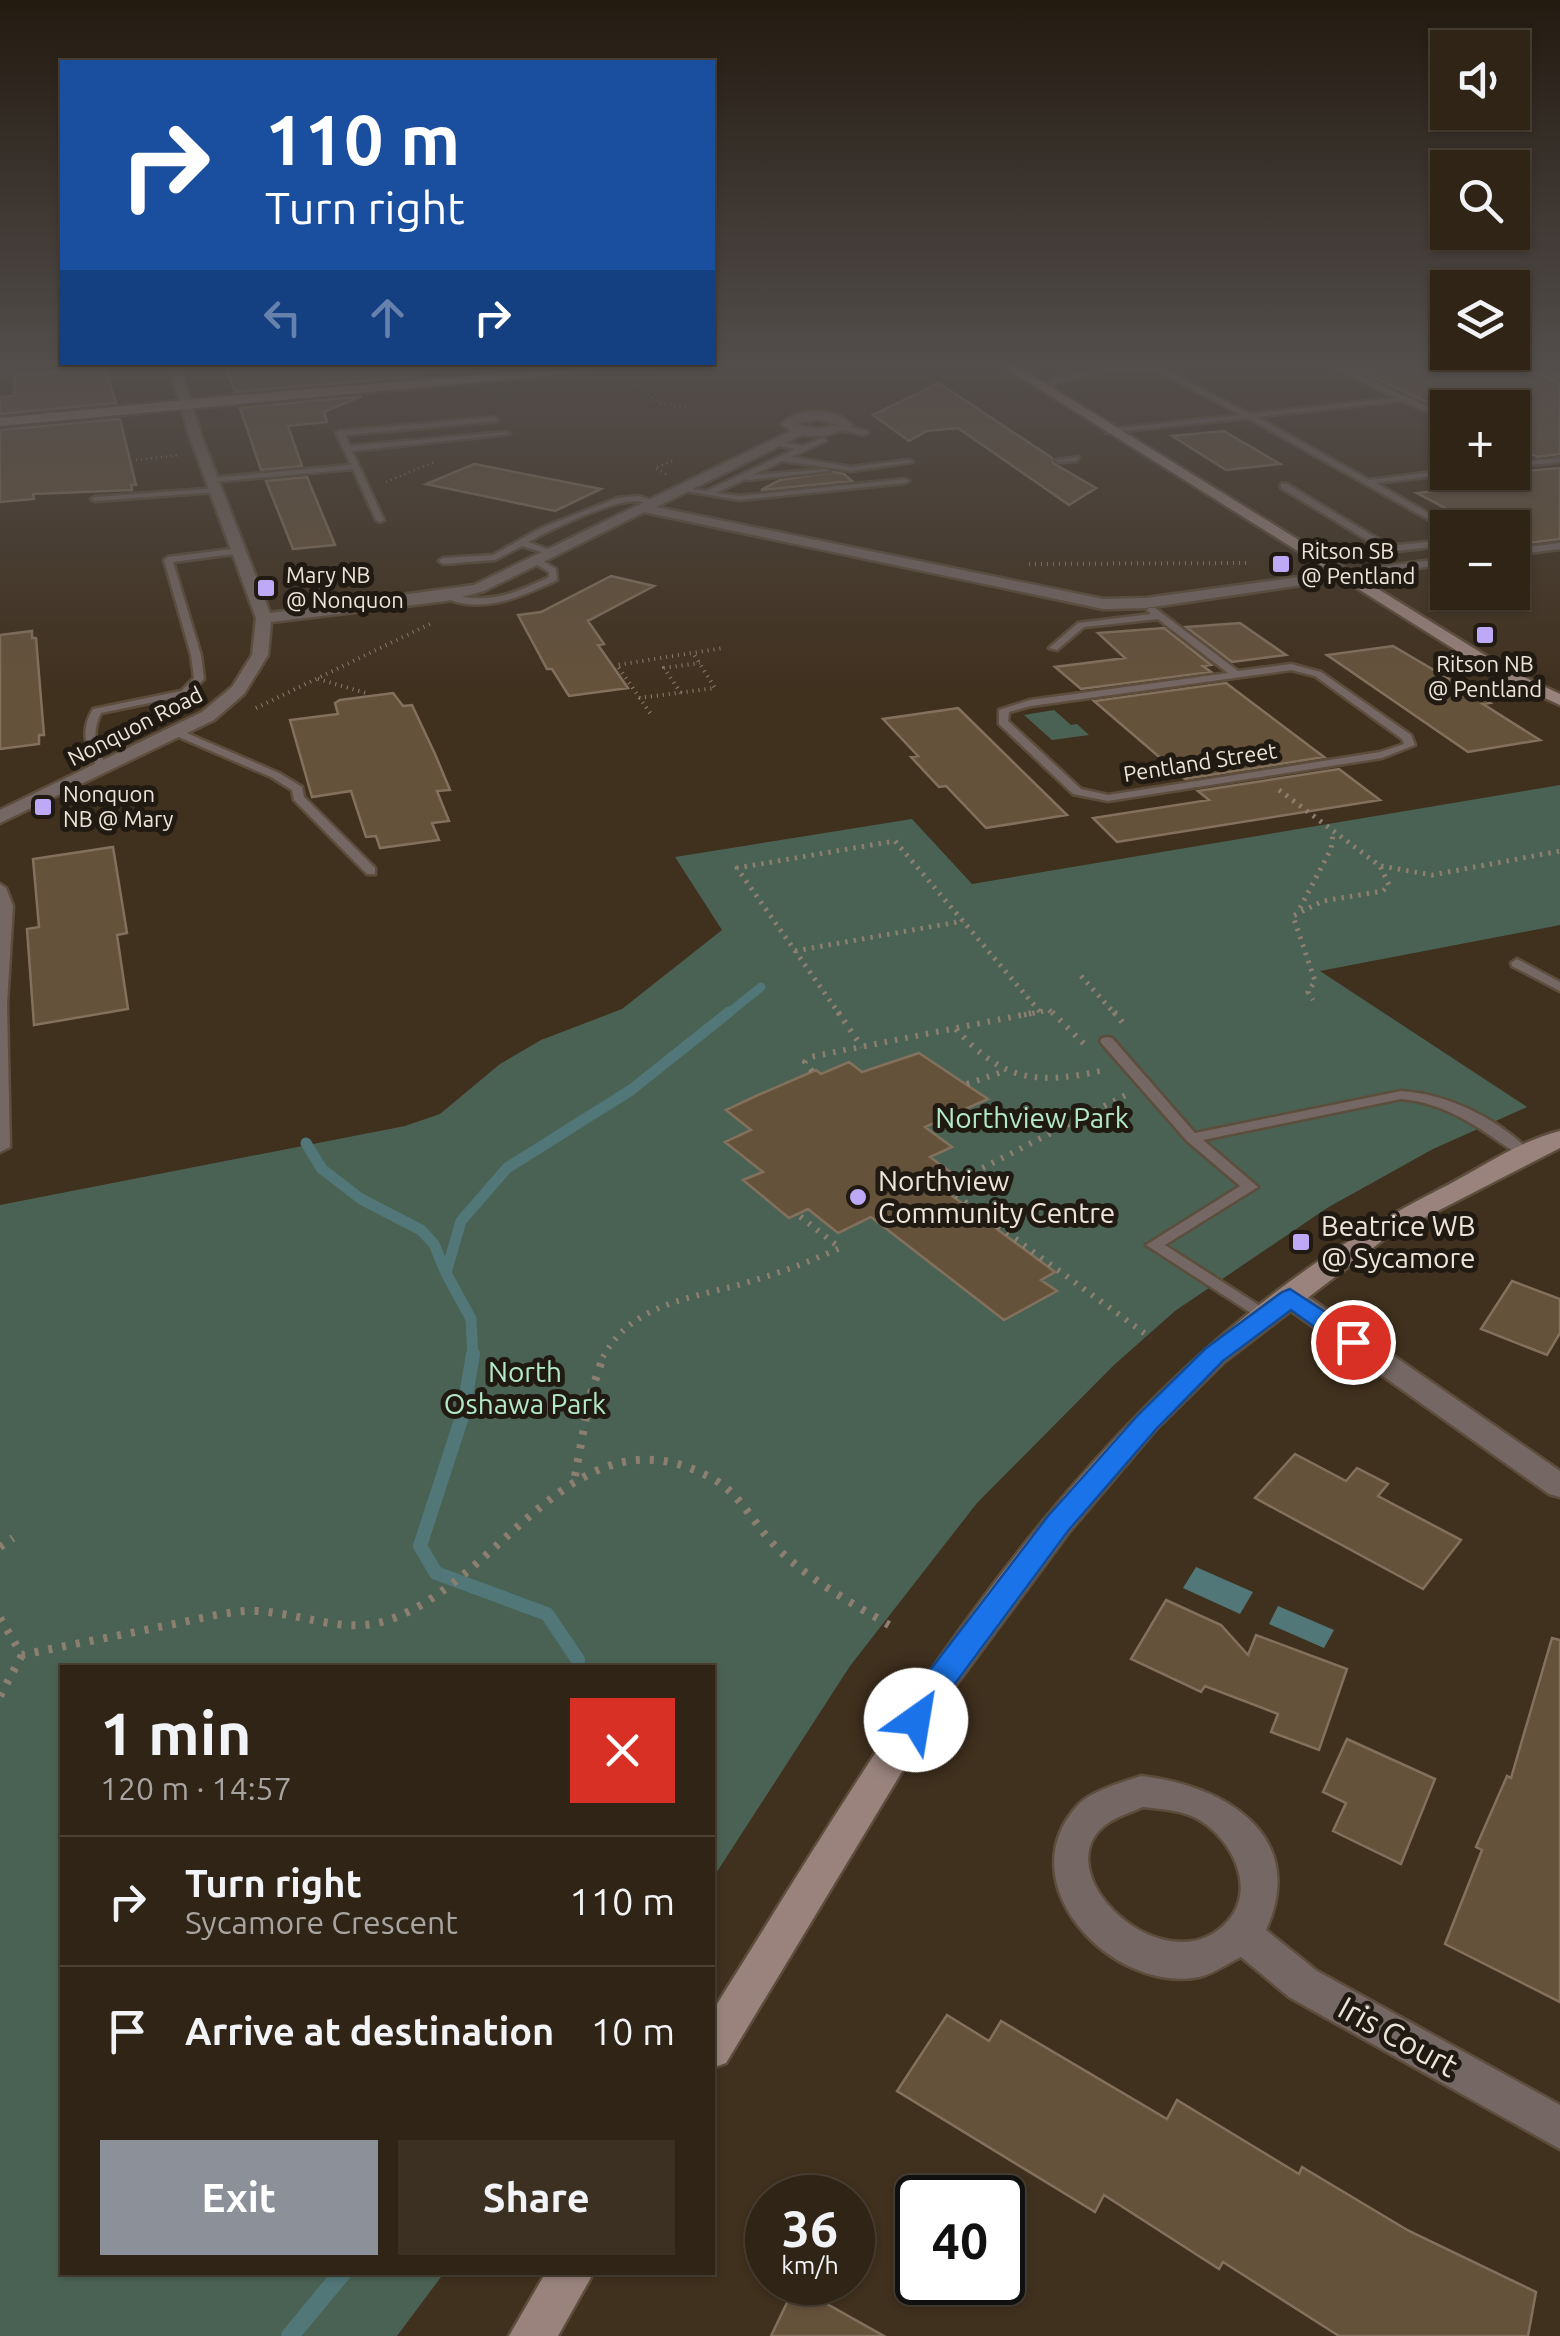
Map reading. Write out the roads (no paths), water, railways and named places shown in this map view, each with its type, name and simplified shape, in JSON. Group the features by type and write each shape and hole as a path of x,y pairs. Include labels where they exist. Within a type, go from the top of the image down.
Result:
{"main road":[{"path":"1173,471 1503,673 1560,700"},
{"path":"1503,673 1560,718"},
{"path":"715,2044 935,1687 1058,1524 1147,1421 1214,1355 1378,1231 1560,1138"},
{"path":"532,2336 570,2275"}],"street":[{"path":"209,471 264,618 446,596 479,588 720,471"},
{"path":"652,506 1104,604 1146,603 1342,576"},
{"name":"Nonquon Road","path":"0,817 104,768 185,736 238,690 260,655 264,618"},
{"path":"1278,1307 1560,1486"},
{"path":"1140,1791 1187,1797 1217,1812 1242,1836 1260,1881 1257,1910 1243,1935 1201,1958 1144,1954 1112,1938 1087,1914 1073,1886 1069,1856 1075,1833 1092,1811 1111,1798 1140,1791"},
{"name":"Iris Court","path":"1243,1935 1303,1984 1560,2128"}],"lane":[{"path":"95,499 298,471"},
{"path":"356,471 380,520"},
{"path":"725,471 744,477 823,471"},
{"path":"707,494 756,471"},
{"path":"1350,471 1430,516"},
{"path":"1370,482 1430,474"},
{"path":"684,490 739,498 904,481"},
{"path":"1284,486 1380,544 1397,548 1430,544"},
{"path":"446,558 516,545 620,500 638,498 652,506"},
{"path":"516,545 552,554"},
{"path":"1530,550 1560,546"},
{"path":"104,768 90,746 88,728 96,712 115,704 174,696 192,688 199,679 196,655 168,560 239,551"},
{"path":"446,596 472,604 506,600 554,578 548,567 536,561"},
{"path":"1342,576 1430,564"},
{"path":"1146,603 1233,672"},
{"path":"1054,648 1081,625 1158,616"},
{"name":"Pentland Street","path":"1291,666 1307,669 1407,737 1410,745 1382,755 1261,776 1125,796 1092,796 1067,784 1003,722 1004,710 1014,706 1233,672 1291,666"},
{"path":"185,736 275,775 298,790 298,798 371,871"},
{"path":"0,888 7,906 0,1004 4,1148 0,1148"},
{"path":"1517,963 1560,987"},
{"path":"1107,1041 1192,1138 1250,1187 1154,1244 1278,1307"},
{"path":"1192,1138 1401,1095 1429,1095 1453,1105 1524,1154"}],"water":[{"path":"1196,1567 1253,1592 1240,1614 1183,1588"},
{"path":"1278,1606 1334,1630 1324,1648 1269,1624"}],"waterway":[{"path":"726,1015 761,987"},
{"path":"473,1355 471,1319 446,1273 461,1221 507,1168 631,1090 729,1012"},
{"path":"306,1143 322,1169 361,1199 421,1230 434,1244 445,1271"},
{"path":"473,1355 463,1414 420,1546 436,1573 547,1614 578,1665"},
{"path":"290,2336 341,2275"}],"place":[{"name":"Ritson SB @ Pentland","path":"1281,564"},
{"name":"Mary NB @ Nonquon","path":"266,588"},
{"name":"Ritson NB @ Pentland","path":"1485,635"},
{"name":"Nonquon NB @ Mary","path":"43,807"},
{"name":"Northview Community Centre","path":"858,1197"},
{"name":"Beatrice WB @ Sycamore","path":"1301,1242"}],"park label":[{"name":"Northview Park","path":"1032,1118"},
{"name":"North Oshawa Park","path":"525,1388"}]}
